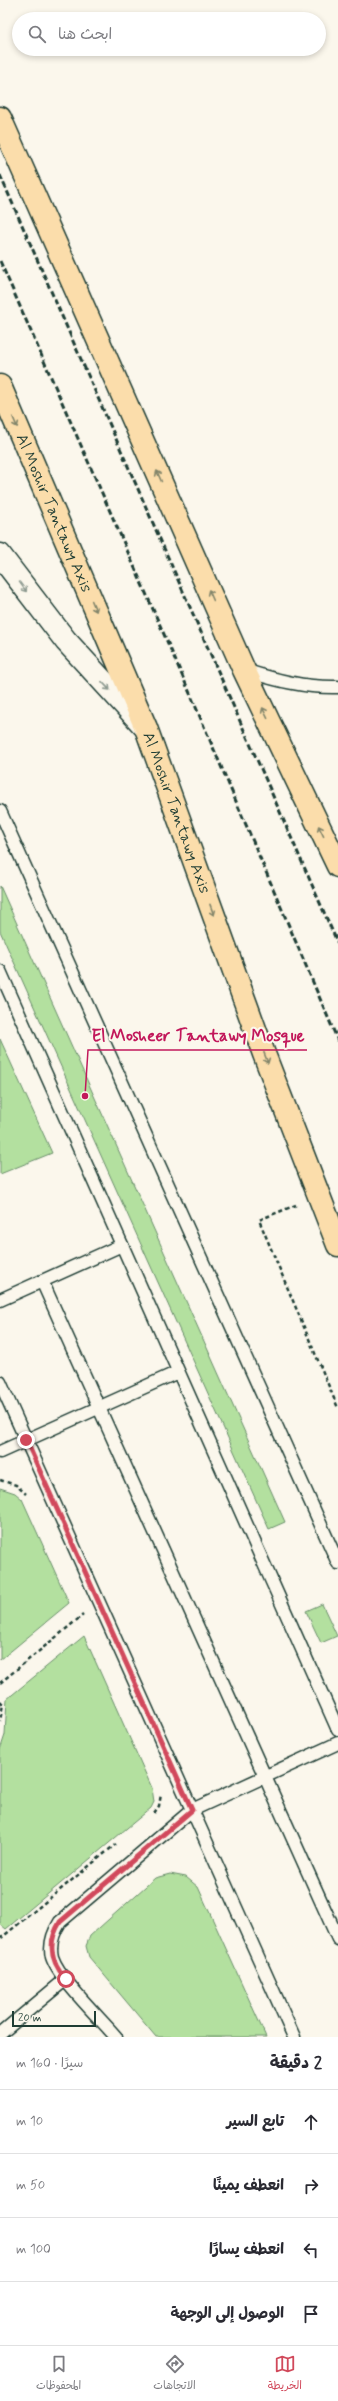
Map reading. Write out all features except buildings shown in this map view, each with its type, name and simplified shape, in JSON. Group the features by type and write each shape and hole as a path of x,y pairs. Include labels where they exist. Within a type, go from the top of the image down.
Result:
{"highway":[{"path":"0,118 244,670 338,866"},
{"name":"Al Moshir Tantawy Axis","path":"0,386 146,728 318,1196 338,1245"}],"street":[{"path":"0,555 66,641 146,728"}],"lane":[{"path":"244,670 301,684 338,687"},
{"path":"0,812 3,825 338,1563"},
{"path":"0,971 338,1730"},
{"path":"0,1300 122,1245"},
{"path":"42,1281 338,1939"},
{"path":"0,1452 178,1372"},
{"path":"0,1382 294,2037"},
{"path":"116,2037 55,1964 51,1947 55,1930 60,1922 192,1810 338,1743"},
{"path":"0,2034 66,1979"}],"path":[{"path":"318,1196 259,1220 338,1408"},
{"path":"0,1480 16,1485 29,1498"},
{"path":"0,1683 99,1602"},
{"path":"79,1608 85,1622"},
{"path":"0,1701 3,1704 0,1721"},
{"path":"150,1817 159,1806 160,1792"},
{"path":"0,1939 122,1840"}],"green space":[{"path":"0,886 285,1522 269,1529 0,931"},
{"path":"0,1039 52,1153 0,1174"},
{"path":"0,1488 15,1493 22,1499 69,1603 0,1660"},
{"path":"322,1604 337,1636 321,1643 306,1611"},
{"path":"84,1636 152,1788 154,1802 151,1808 6,1929 0,1924 0,1750 5,1735 7,1699"},
{"path":"170,1874 186,1877 198,1887 266,2037 156,2037 89,1957 86,1946 90,1936 155,1878"}],"railway":[{"path":"0,175 338,944"},
{"path":"0,261 192,698 338,1041"}],"place":[{"name":"El Mosheer Tantawy Mosque","path":"85,1096"}],"route":[{"path":"26,1440 192,1810 60,1922 52,1938 51,1947 55,1964 66,1979"}]}
